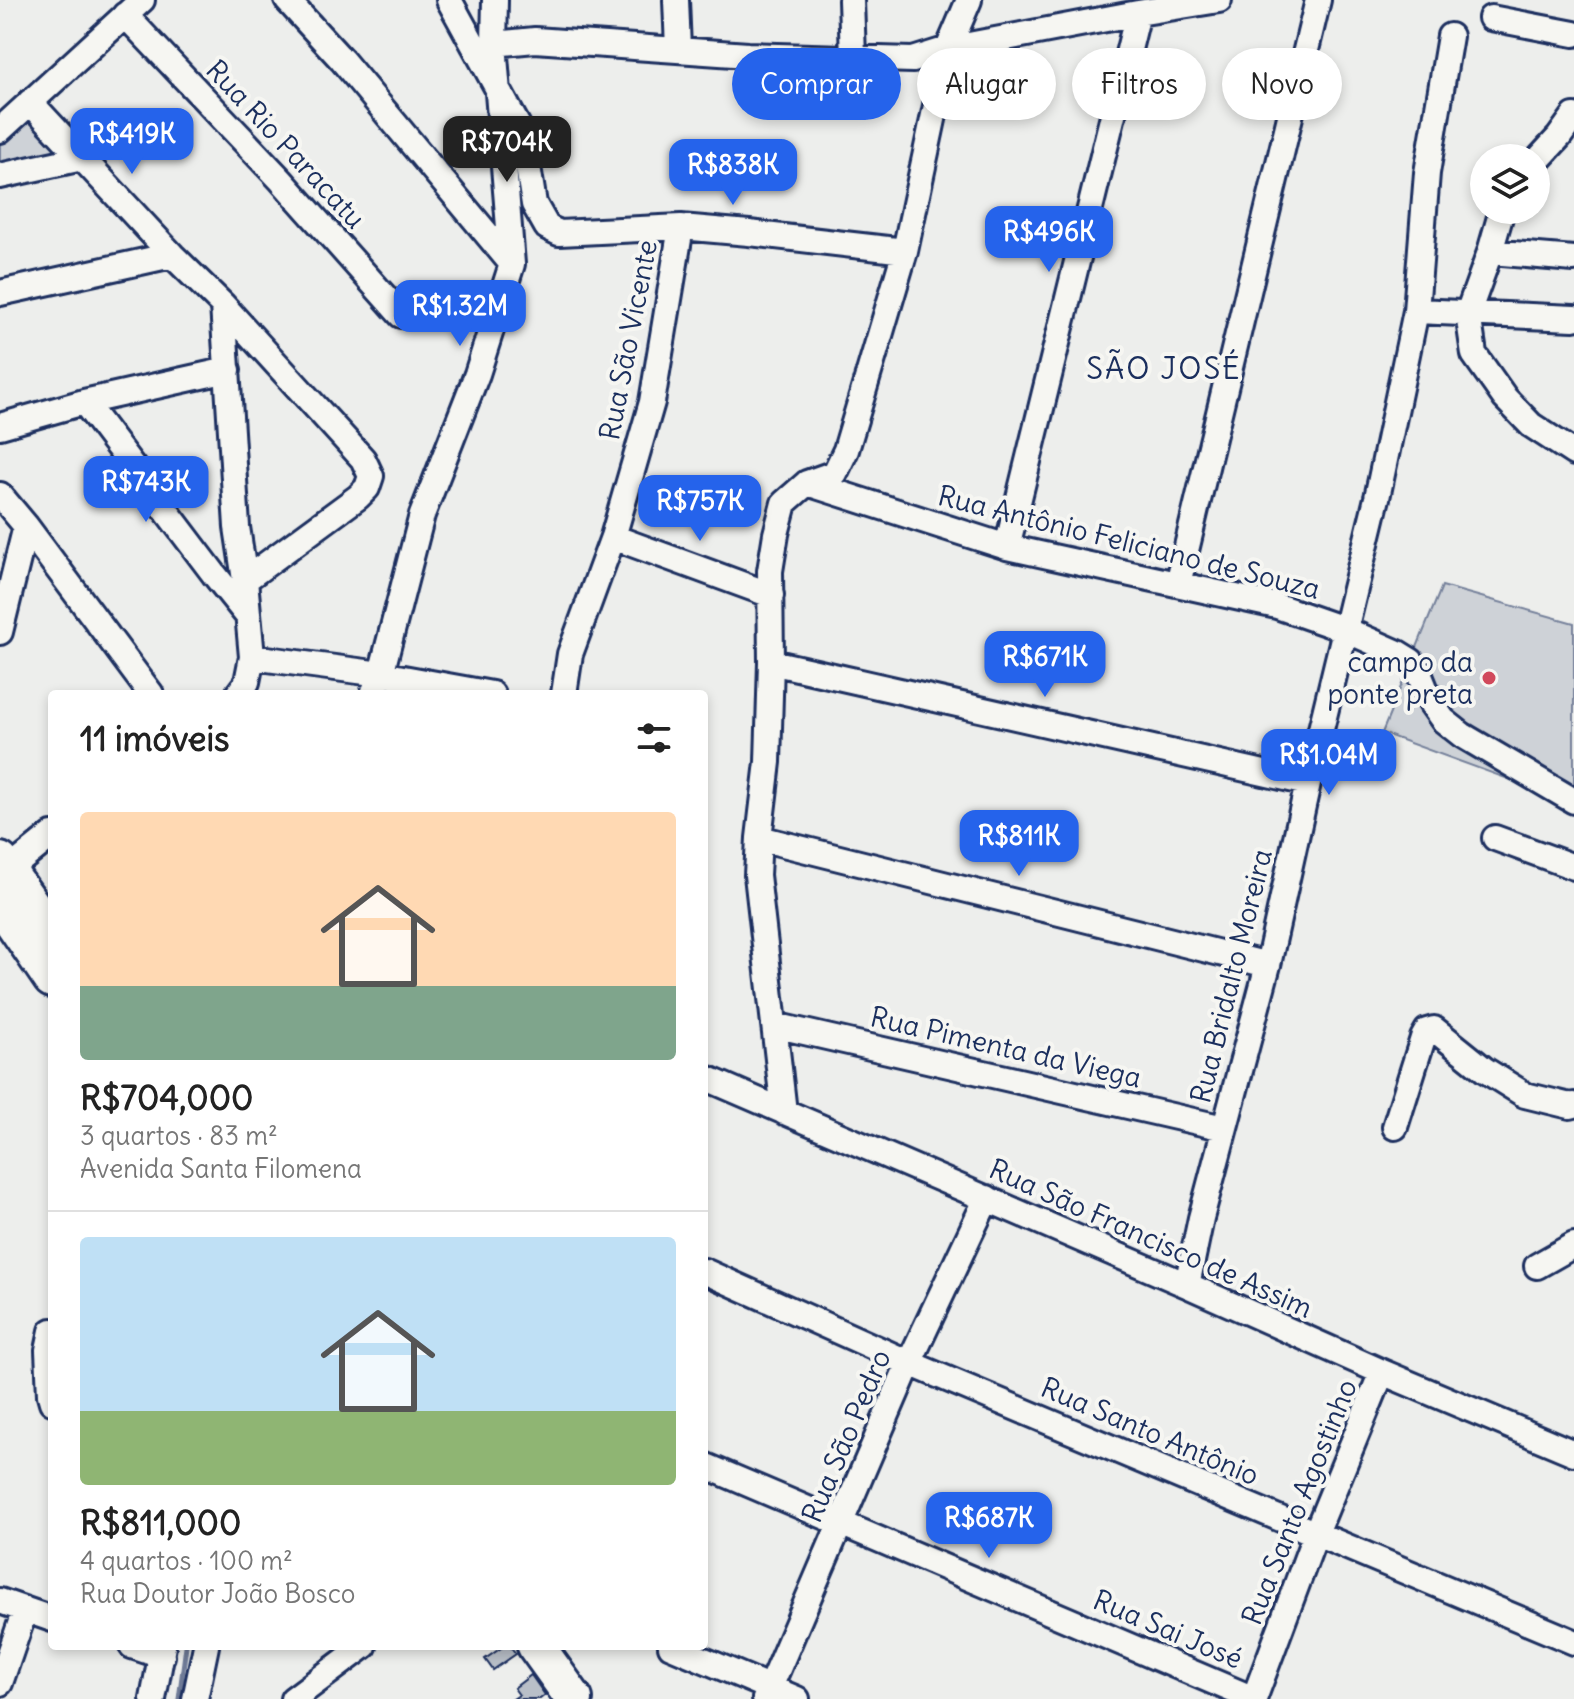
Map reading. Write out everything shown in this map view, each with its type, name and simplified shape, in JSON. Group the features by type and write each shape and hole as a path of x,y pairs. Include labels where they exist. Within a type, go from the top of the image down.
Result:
{"highway":[{"path":"2,877 48,930"},
{"path":"2,877 48,971"},
{"path":"539,1650 574,1699"},
{"path":"562,1650 597,1699"}],"street":[{"path":"287,0 342,60 512,264"},
{"path":"449,0 523,135 534,204 547,227 559,233 681,227 905,251"},
{"path":"377,684 422,515 477,374 512,264 494,44 495,0"},
{"path":"676,0 678,49"},
{"path":"851,0 853,48"},
{"path":"948,48 969,0"},
{"path":"953,48 1219,0"},
{"path":"1178,584 1318,0"},
{"path":"0,130 134,8"},
{"name":"Rua Rio Paracatu","path":"134,8 401,315"},
{"path":"1007,547 1138,13"},
{"path":"1491,18 1574,34"},
{"name":"Rua Bridalto Moreira","path":"1187,1285 1201,1218 1268,965 1308,783 1377,498 1416,311 1427,173 1450,36"},
{"path":"494,44 535,40 732,54"},
{"path":"30,102 172,255 223,305 363,459 371,476 367,488 358,497 245,580"},
{"path":"1550,147 1574,116"},
{"path":"784,1112 757,875 768,762 770,571 784,503 807,483 835,473 846,450 905,251 933,120"},
{"path":"0,176 82,158"},
{"path":"1498,224 1468,313 1474,354 1505,398 1531,425 1574,453"},
{"name":"Rua São Vicente","path":"565,690 570,654 613,537 652,402 681,227"},
{"path":"1490,252 1574,259"},
{"path":"0,293 172,255"},
{"path":"223,305 237,527 252,657 247,682 241,690"},
{"path":"1416,311 1574,318"},
{"path":"0,426 84,402 228,370"},
{"path":"84,402 247,615"},
{"name":"Rua Antônio Feliciano de Souza","path":"807,483 1007,547 1277,606 1346,630 1411,661 1431,703 1443,720 1462,735 1574,801"},
{"path":"0,495 148,690"},
{"path":"0,632 26,526"},
{"path":"613,537 771,595"},
{"path":"252,657 377,684 446,690"},
{"path":"771,662 1308,783"},
{"path":"2,877 48,838"},
{"path":"759,838 1268,965"},
{"path":"1495,838 1574,867"},
{"name":"Rua Pimenta da Viega","path":"774,1025 1224,1128"},
{"path":"1395,1127 1423,1038 1427,1031 1434,1029 1485,1070 1525,1095 1574,1105"},
{"name":"Rua São Francisco de Assim","path":"708,1079 1574,1453"},
{"name":"Rua São Pedro","path":"768,1694 909,1363 987,1198"},
{"path":"1537,1266 1574,1245"},
{"name":"Rua Santo Antônio","path":"708,1273 909,1363 1574,1642"},
{"name":"Rua Santo Agostinho","path":"1254,1699 1316,1533 1382,1372"},
{"name":"Rua Sai José","path":"708,1467 1254,1699"},
{"path":"0,1601 48,1618"},
{"path":"0,1683 25,1610"},
{"path":"195,1699 205,1650"},
{"path":"293,1699 359,1650"},
{"path":"679,1650 768,1694 797,1699"},
{"path":"153,1699 162,1651"}],"shaded area":[{"path":"29,114 74,154 0,171 0,142"},
{"name":"campo da ponte preta","path":"1442,586 1574,623 1574,803 1382,733"}],"building":[{"path":"498,1650 513,1650 516,1654 493,1670 485,1659"},
{"path":"531,1675 545,1695 540,1699 513,1699 519,1695 514,1688"}],"waterway":[{"path":"179,1699 185,1650"}],"place":[{"name":"campo da ponte preta","path":"1489,678"}],"district":[{"name":"SÃO JOSÉ","path":"1164,368"}]}
